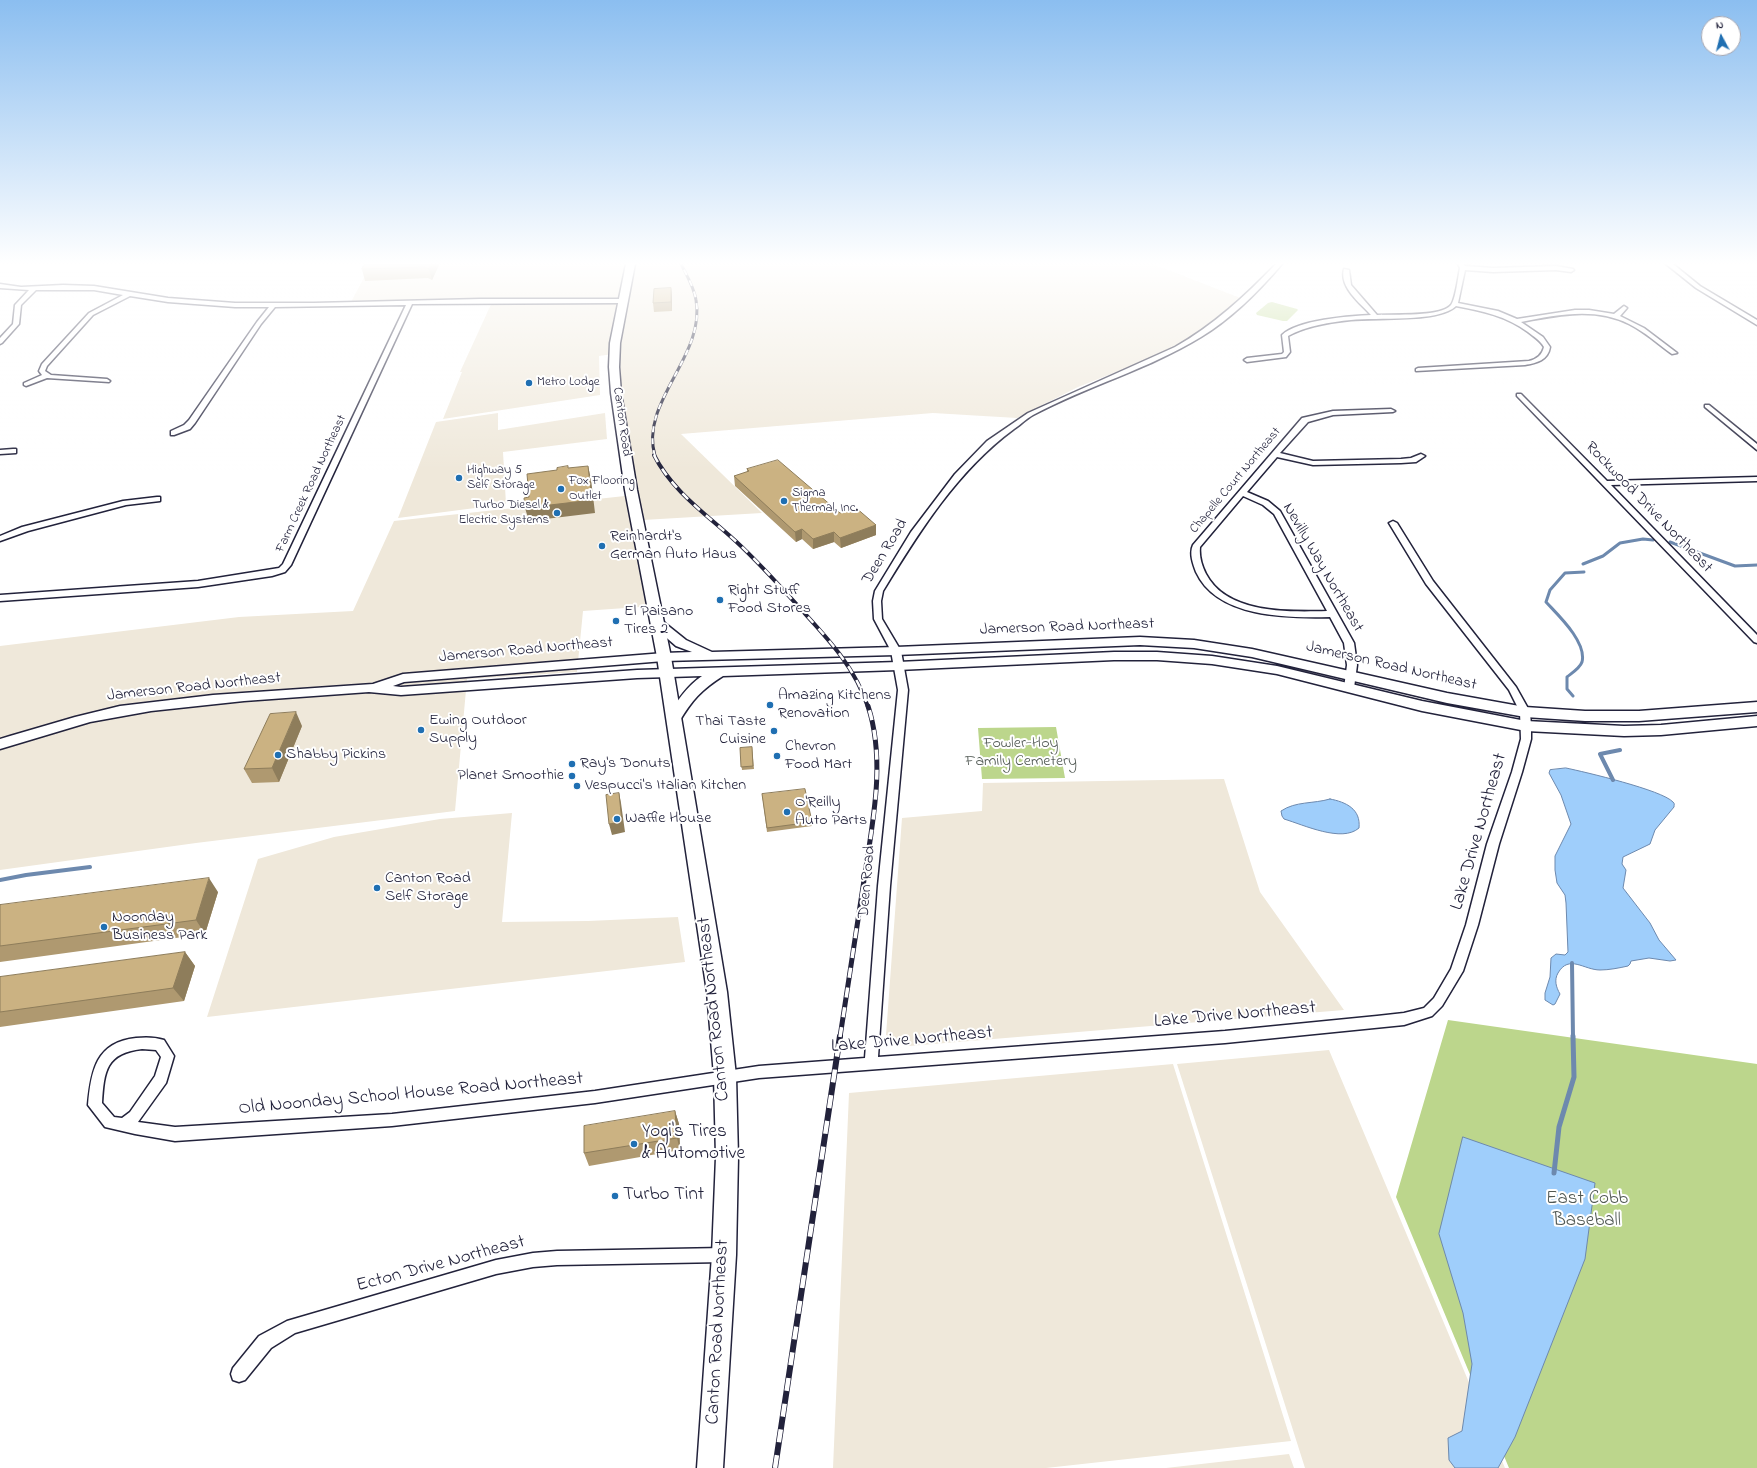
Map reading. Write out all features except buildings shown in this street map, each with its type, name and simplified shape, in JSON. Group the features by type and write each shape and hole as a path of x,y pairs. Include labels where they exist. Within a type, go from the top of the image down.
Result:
{"main road":[{"name":"Canton Road","path":"617,333 614,367 616,393 630,483 665,665"},
{"name":"Canton Road Northeast","path":"665,665 717,992 726,1076 727,1157 724,1255 710,1468"}],"street":[{"path":"0,342 8,333"},
{"path":"46,376 42,371 44,365 74,333"},
{"path":"174,433 187,427 192,421 252,333"},
{"name":"Farm Creek Road Northeast","path":"0,598 174,587 221,582 272,574 282,570 287,565 396,333"},
{"name":"Deen Road","path":"871,1063 885,878 903,690 896,651 878,619 877,609 879,591 914,534 958,476 974,457 990,443 1030,414 1177,348 1205,333"},
{"path":"1248,360 1275,359 1284,356 1287,352 1285,335 1289,333"},
{"path":"1418,370 1525,363 1539,360 1545,354 1547,347 1532,333"},
{"path":"1645,333 1674,353"},
{"path":"26,384 46,376 107,381"},
{"name":"Rockwood Drive Northeast","path":"1519,395 1757,640"},
{"path":"1707,406 1757,448"},
{"name":"Chapelle Court Northeast","path":"1334,614 1290,612 1247,606 1225,599 1204,579 1196,561 1196,547 1300,425 1312,417 1333,413 1391,411"},
{"path":"0,452 13,451"},
{"path":"1274,454 1298,460 1327,464 1413,460 1421,456"},
{"path":"1605,483 1757,479"},
{"name":"Nevilly Way Northeast","path":"1242,493 1262,500 1277,513 1349,643 1352,665 1350,682"},
{"path":"0,539 25,529 126,502 157,499"},
{"path":"1393,523 1429,582 1513,689 1526,719"},
{"path":"657,623 681,643 705,653 717,655"},
{"name":"Jamerson Road Northeast","path":"0,744 70,722 134,709 183,703 372,688 401,691 665,665 717,655 896,651 1114,641 1155,641 1194,644 1245,652 1450,712 1526,719 1582,730 1661,730 1757,721"},
{"name":"Jamerson Road Northeast","path":"665,665 725,671 898,666 1114,656 1157,656 1212,660 1350,682"},
{"path":"674,719 686,698 696,687 709,677 725,671"},
{"name":"Jamerson Road Northeast","path":"1526,719 1585,716 1627,716 1757,707"},
{"name":"Lake Drive Northeast","path":"726,1076 871,1063 1225,1037 1404,1019 1428,1012 1438,1002 1457,971 1472,924 1493,844 1517,772 1526,739 1526,719"},
{"name":"Old Noonday School House Road Northeast","path":"124,1126 135,1116 161,1079 168,1056 158,1044 144,1042 124,1045 112,1051 100,1065 95,1084 95,1105 110,1122 124,1126 175,1134 392,1120 596,1097 726,1076"},
{"name":"Ecton Drive Northeast","path":"239,1374 265,1342 292,1326 496,1267 533,1260 557,1258 724,1255"}],"shaded area":[{"path":"478,333 1201,333 1179,347 1078,387 1017,418 933,413 681,434 762,513 643,520 654,606 583,611 577,672 467,679 455,811 196,843 0,870 0,646 239,617 353,611 394,521 634,495 613,354 599,356 600,395 443,419 462,372 460,372"},
{"name":"Highway 5 Self Storage","path":"498,413 498,430 605,413 607,439 503,452 506,504 398,518 436,422"},
{"path":"1224,779 1260,892 1344,1010 909,1046 886,1035 902,818 982,811 983,783"},
{"name":"Canton Road Self Storage","path":"512,813 502,922 588,921 678,917 685,962 207,1017 258,859 334,837 440,819"},
{"path":"1329,1050 1505,1468 1305,1468 1177,1064"},
{"path":"1173,1064 1291,1441 1046,1468 833,1468 849,1093"},
{"path":"1289,1454 1294,1468 1166,1468"}],"green space":[{"name":"Fowler-Hoy Family Cemetery","path":"1056,727 1065,778 982,779 978,728"},
{"name":"East Cobb Baseball","path":"1448,1020 1757,1064 1757,1468 1509,1468 1396,1197"}],"water":[{"path":"1566,768 1639,787 1666,797 1674,803 1674,807 1655,830 1650,844 1623,857 1622,864 1626,870 1623,888 1650,923 1659,940 1676,960 1670,961 1649,958 1631,961 1628,966 1603,970 1577,964 1567,965 1562,967 1556,978 1557,989 1560,994 1553,1005 1545,1000 1545,993 1550,977 1551,958 1556,954 1565,955 1568,952 1565,895 1557,883 1555,856 1571,824 1561,795 1549,773 1550,770"},
{"path":"1330,799 1347,804 1355,811 1358,816 1359,828 1352,832 1343,834 1333,833 1284,819 1282,816 1281,811 1287,808 1299,804"},
{"path":"1463,1137 1595,1183 1585,1259 1515,1437 1498,1468 1455,1468 1449,1460 1448,1438 1462,1431 1472,1364 1463,1313 1439,1234"}],"waterway":[{"path":"1583,564 1603,556 1620,543 1643,539 1653,540"},
{"path":"1670,542 1735,566 1757,565"},
{"path":"1573,696 1567,689 1567,677 1578,668 1582,662 1580,646 1564,621 1546,602 1550,590 1565,573 1584,572"},
{"path":"1613,780 1600,754 1620,750"},
{"path":"0,880 26,875 90,867"},
{"path":"1572,963 1573,1037"},
{"path":"1554,1173 1559,1127 1574,1077 1573,1036"}],"railway":[{"path":"655,456 653,436 656,417 692,340 694,333"},
{"path":"654,455 669,479 678,489 757,561 819,629 847,665 855,678 868,707"},
{"path":"840,1037 876,796 877,773 874,728 868,706"},
{"path":"775,1468 840,1036"}],"place":[{"name":"Metro Lodge","path":"529,383"},
{"name":"Highway 5 Self Storage","path":"459,478"},
{"name":"Fox Flooring Outlet","path":"561,489"},
{"name":"Sigma Thermal, Inc.","path":"784,501"},
{"name":"Turbo Diesel & Electric Systems","path":"557,513"},
{"name":"Reinhardt's German Auto Haus","path":"602,546"},
{"name":"Right Stuff Food Stores","path":"720,600"},
{"name":"El Paisano Tires 2","path":"616,621"},
{"name":"Amazing Kitchens Renovation","path":"770,705"},
{"name":"Ewing Outdoor Supply","path":"421,730"},
{"name":"Thai Taste Cuisine","path":"774,731"},
{"name":"Shabby Pickins","path":"278,755"},
{"name":"Chevron Food Mart","path":"777,756"},
{"name":"Ray's Donuts","path":"572,764"},
{"name":"Planet Smoothie","path":"572,776"},
{"name":"Vespucci's Italian Kitchen","path":"577,786"},
{"name":"O'Reilly Auto Parts","path":"787,812"},
{"name":"Waffle House","path":"617,819"},
{"name":"Canton Road Self Storage","path":"377,888"},
{"name":"Noonday Business Park","path":"104,927"},
{"name":"Yogi's Tires & Automotive","path":"634,1144"},
{"name":"Turbo Tint","path":"615,1196"}]}
